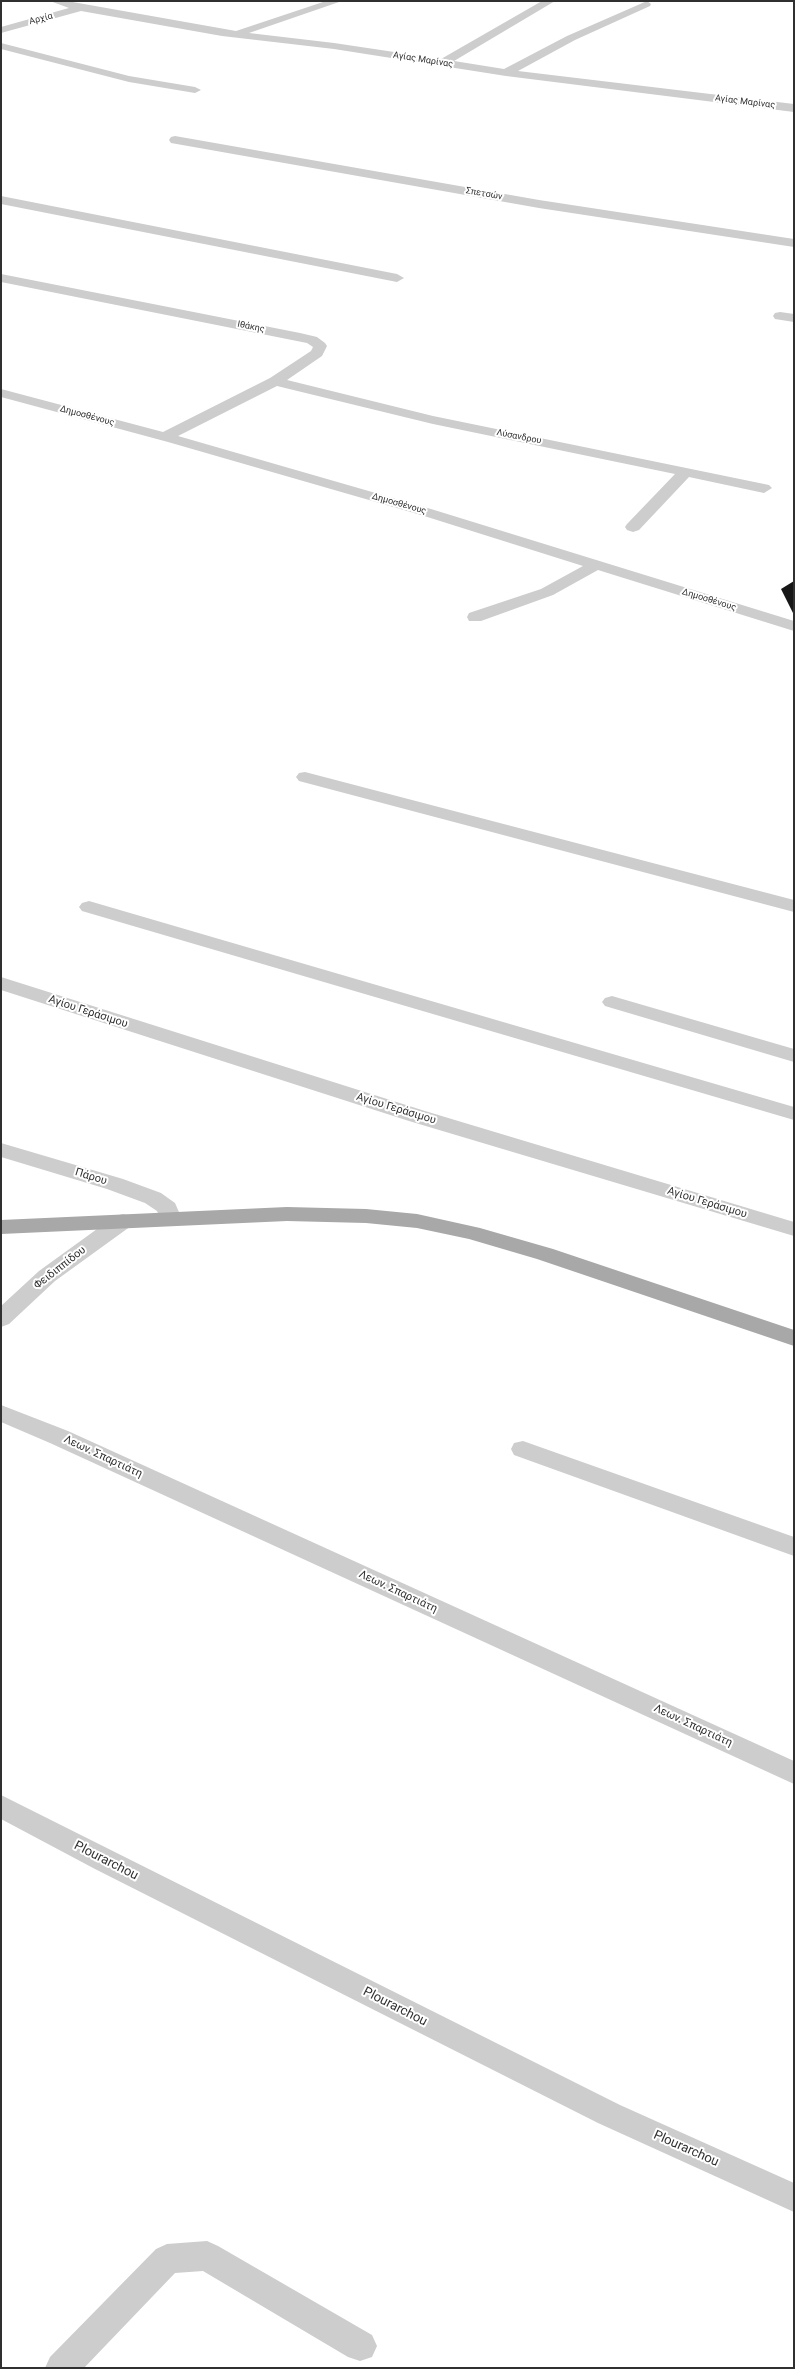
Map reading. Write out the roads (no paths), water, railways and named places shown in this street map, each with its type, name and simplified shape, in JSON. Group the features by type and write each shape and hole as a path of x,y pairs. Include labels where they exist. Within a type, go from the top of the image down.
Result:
{"main road":[{"path":"1,1226 319,1214 366,1216 429,1223 479,1234 545,1254 794,1338"}],"street":[{"name":"Αγίας Μαρίνας","path":"55,1 81,8 234,34 334,46 506,73 794,108"},
{"path":"234,34 336,1"},
{"path":"443,63 550,1"},
{"path":"506,73 571,38 646,4"},
{"name":"Αρχία","path":"1,30 81,8"},
{"path":"1,46 129,79 195,90"},
{"name":"Σπετσών","path":"175,140 539,204 794,243"},
{"path":"1,200 397,278"},
{"name":"Ιθάκης","path":"1,278 300,337 312,340 320,346 317,353 275,381 164,437"},
{"path":"780,316 794,318"},
{"name":"Λύσανδρου","path":"275,381 432,420 764,488"},
{"name":"Δημοσθένους","path":"1,393 164,437 426,512 794,626"},
{"path":"633,527 686,471"},
{"path":"475,617 547,592 596,565"},
{"path":"305,777 794,906"},
{"path":"89,908 794,1114"},
{"name":"Αγίου Γεράσιμου","path":"1,983 417,1116 794,1229"},
{"path":"612,1002 794,1056"},
{"name":"Πάρου","path":"1,1150 115,1184 154,1198 167,1208 171,1219"},
{"name":"Φειδιππίδου","path":"1,1319 47,1276 123,1221"},
{"name":"Λεων. Σπαρτιάτη","path":"1,1413 73,1443 794,1773"},
{"path":"523,1449 794,1547"},
{"name":"Plourarchou","path":"1,1806 105,1861 609,2114 794,2198"},
{"path":"62,2368 167,2259 207,2256 360,2346"}]}
